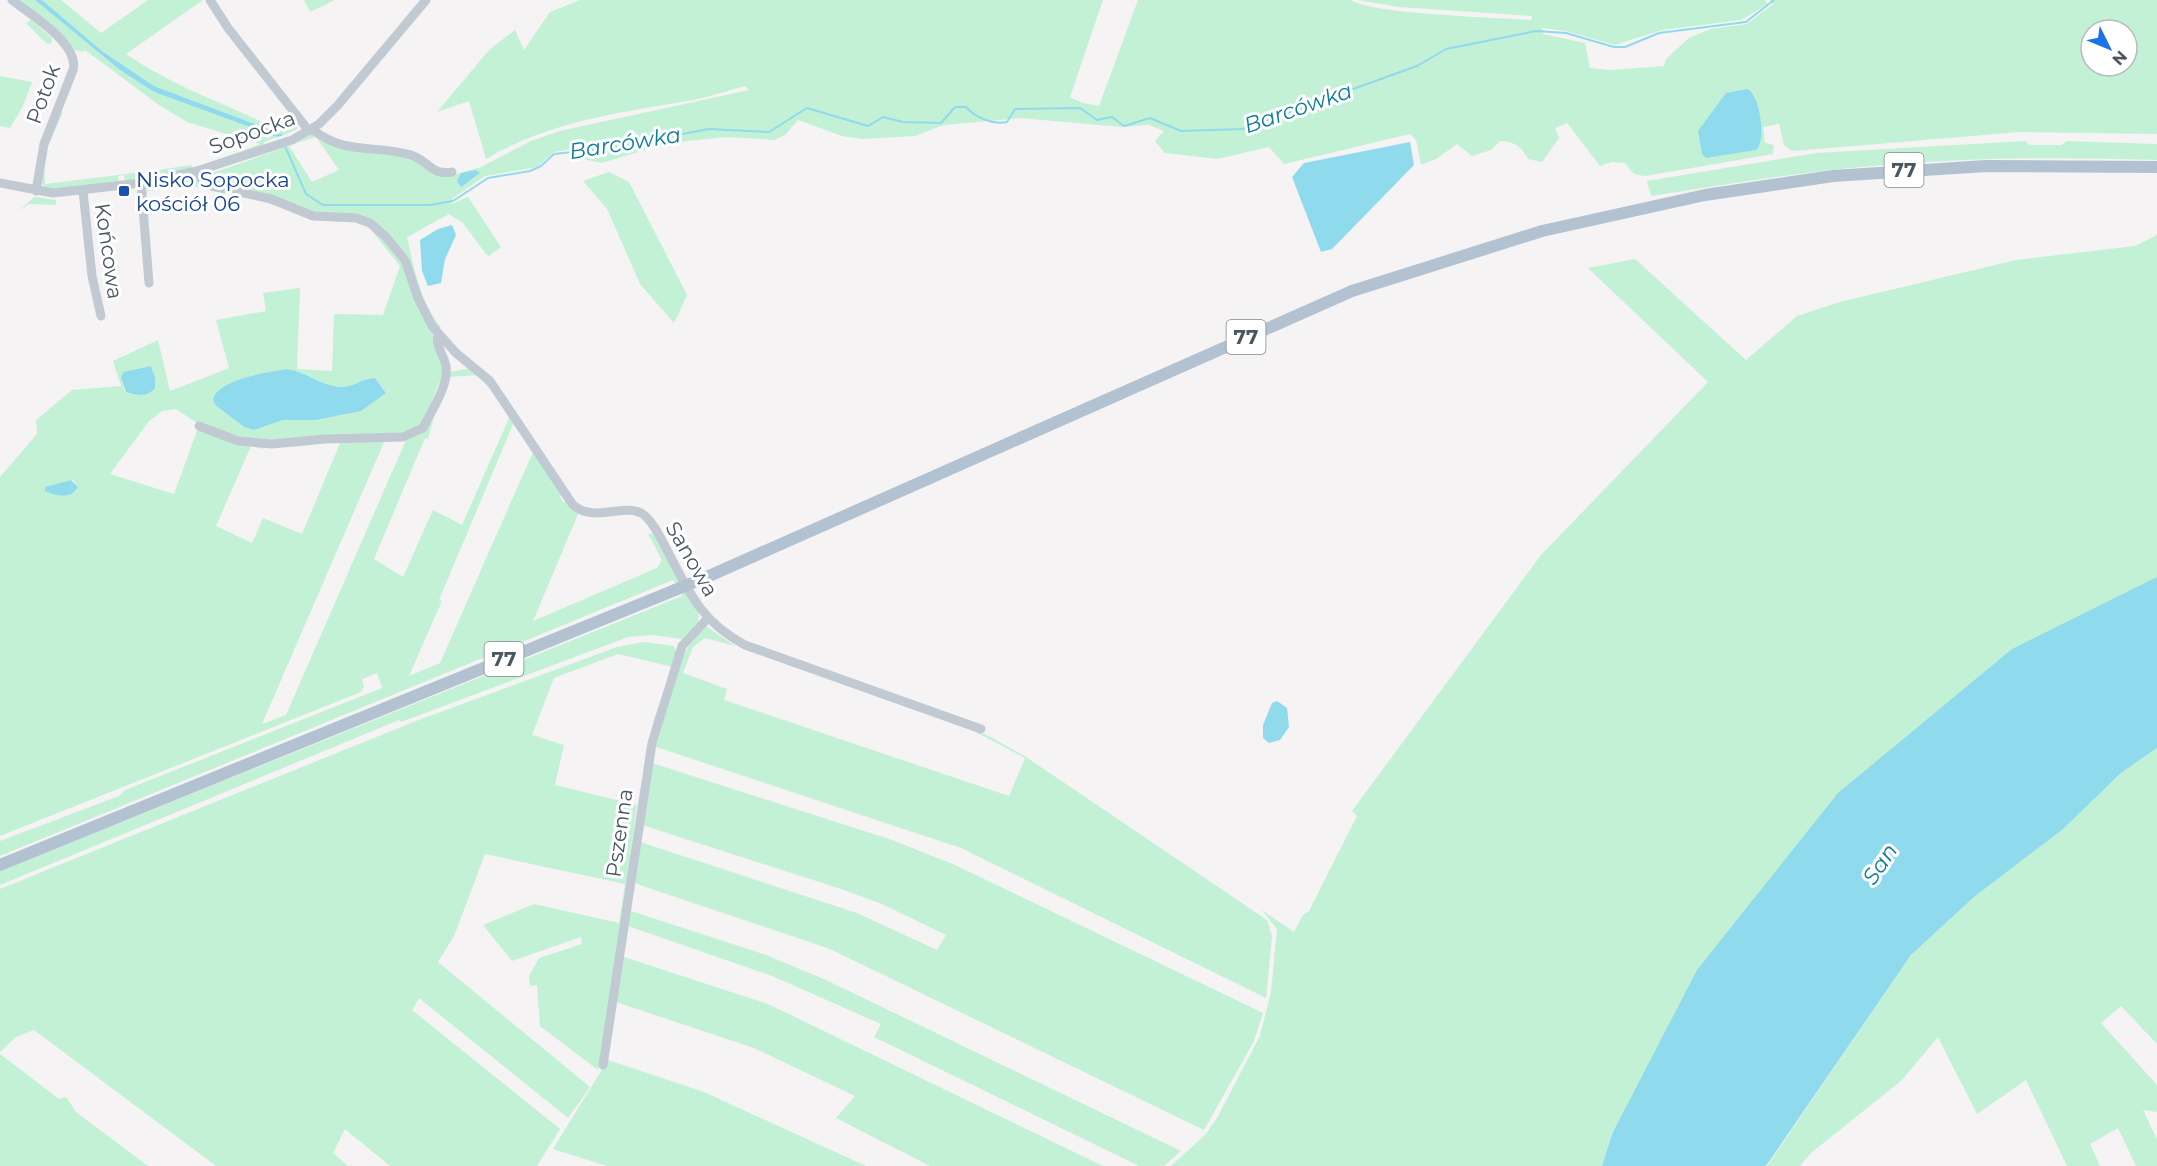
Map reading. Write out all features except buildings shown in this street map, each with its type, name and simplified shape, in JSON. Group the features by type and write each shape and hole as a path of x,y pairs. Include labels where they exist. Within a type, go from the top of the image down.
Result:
{"main road":[{"name":"77","path":"0,865 709,576 1352,291 1532,234 1695,196 1833,176 1986,166 2157,167"}],"street":[{"name":"Potok","path":"12,0 67,46 74,60 57,114 44,144 36,191"},
{"path":"210,0 228,28 310,130 338,145 413,155 433,171 452,172"},
{"name":"Sopocka","path":"0,183 53,193 141,183 196,171 292,140 310,130 338,105 426,0"},
{"name":"Sanowa","path":"196,171 204,183 212,186 271,199 313,216 356,218 370,223 386,237 405,260 425,315 438,335 490,381 573,505 579,510 594,514 633,510 646,517 692,599 718,629 745,645 981,729"},
{"path":"141,183 149,283"},
{"name":"Końcowa","path":"83,191 92,276 101,316"},
{"name":"Sanowa","path":"200,426 238,441 272,444 324,439 403,437 415,433 423,428 445,380 446,367 437,342 438,335"},
{"name":"Pszenna","path":"603,1065 652,743 682,646 707,619"}],"green space":[{"path":"17,0 35,0 120,70 154,92 277,137 264,142 265,145 200,166 260,144 187,122 159,105 85,50 83,52 75,50"},
{"path":"42,0 61,0 101,33 148,0 203,0 126,54 163,76 261,122 281,131 288,128 291,113 241,48 234,45 239,45 299,123 297,129 284,135 154,86 102,51"},
{"path":"304,0 335,0 310,12"},
{"path":"580,0 1103,0 1070,97 1083,103 1099,106 1138,0 1351,0 1363,5 1408,12 1531,20 1532,16 1399,7 1358,0 1765,0 1768,4 1741,20 1662,30 1615,45 1566,31 1542,28 1543,34 1585,43 1590,68 1609,70 1664,66 1666,59 1689,38 1710,29 1747,24 1773,4 1770,0 2157,0 2157,134 2019,132 1794,151 1784,145 1779,124 1763,127 1765,143 1774,145 1773,154 1645,176 1634,174 1625,163 1612,162 1600,166 1567,123 1555,128 1559,138 1542,162 1528,159 1520,148 1500,141 1491,150 1472,156 1457,144 1436,159 1421,165 1416,140 1410,134 1284,164 1269,147 1217,159 1165,153 1155,141 1164,131 1149,125 1122,127 1020,118 944,125 915,136 863,139 842,136 798,120 785,135 775,140 726,137 668,143 602,163 578,158 577,148 554,152 537,167 485,176 453,198 451,204 468,197 501,247 489,256 463,223 449,214 407,237 423,296 441,327 439,329 426,313 412,270 380,228 324,215 207,181 204,176 289,146 312,182 339,170 316,137 293,144 311,134 408,156 449,176 481,167 531,141 560,131 749,90 745,86 694,100 584,121 534,136 486,159 469,101 437,112 490,49 515,30 524,50 550,12"},
{"path":"31,20 52,38 51,44 46,43 26,23"},
{"path":"0,76 32,82 23,106 10,128 0,126"},
{"path":"63,112 44,155 45,184 142,172 141,179 125,181 124,175 118,176 119,182 60,189 44,187 41,169 44,149 60,113"},
{"path":"2025,141 2030,145 2061,145 2067,141 2157,144 2157,160 2021,158 1919,162 1797,174 1651,196 1647,181 1816,153"},
{"path":"192,165 192,169 154,177 151,171"},
{"path":"609,172 629,182 687,295 674,323 640,284 607,209 583,181"},
{"path":"195,179 222,193 191,186 148,191 145,198 147,188"},
{"path":"34,197 56,200 56,205 29,204 19,211"},
{"path":"374,229 404,262 412,291 433,334 444,370 423,424 405,434 274,442 252,441 200,425 176,409 162,411 149,421 110,474 174,494 198,428 224,440 262,446 263,449 251,446 216,526 252,543 263,518 302,534 341,442 385,440 262,724 286,715 406,440 425,428 440,395 428,439 425,438 374,559 403,577 433,510 462,525 510,416 514,422 439,600 442,601 409,676 440,663 533,452 522,434 562,494 560,497 563,502 567,501 579,512 533,621 657,568 662,560 648,534 654,533 699,615 698,622 682,639 652,635 628,637 401,722 399,720 0,885 0,871 682,596 673,580 0,856 0,841 119,796 125,790 382,688 377,673 362,679 364,686 361,692 0,836 0,477 37,434 36,420 72,390 121,386 113,361 158,340 170,391 229,368 216,320 266,311 263,293 300,288 297,369 332,371 334,314 383,315 400,266 372,231","holes":["151,366 155,377 155,389 141,395 125,392 121,378 123,372","287,369 327,384 342,387 375,378 386,393 360,411 316,420 283,420 254,430 244,427 215,405 213,399 224,386 257,375","73,480 78,487 71,494 63,496 45,490 46,487"]},
{"path":"2157,235 2157,578 1612,1133 1602,1166 1171,1166 1206,1134 1217,1118 1260,1036 1271,992 1277,929 1262,910 1294,932 1303,915 1309,911 1357,816 1352,811 1541,555 1708,382 1588,268 1635,259 1746,360 1797,316 1840,302 2016,260 2135,246"},
{"path":"471,368 486,380 507,407 477,375 449,377 443,388 450,372"},
{"path":"330,442 294,447 295,444"},
{"path":"706,626 735,646 705,638 693,647 683,673 727,689 724,700 1009,796 1025,758 966,727 991,737 1026,757 1267,920 1272,936 1266,998 961,848 653,746 678,666 695,638"},
{"path":"644,642 674,646 676,651 674,668 644,765 654,719 673,667 618,654 554,678 532,735 564,745 555,785 637,805 603,1053 598,1070 540,1026 537,985 530,986 529,976 539,958 582,944 581,937 512,961 483,925 534,904 619,923 625,884 485,854 454,936 438,962 590,1087 568,1118 419,998 412,1010 560,1129 537,1166 390,1166 345,1129 333,1153 348,1166 216,1166 34,1030 16,1037 0,1052 0,889 416,721 617,647"},
{"path":"2157,748 2157,1044 2121,1006 2101,1023 2157,1085 2157,1112 2143,1110 2157,1139 2157,1166 2136,1166 2118,1128 2090,1144 2100,1166 2067,1166 2026,1080 1977,1114 1938,1037 1901,1081 1811,1153 1800,1166 1767,1166 1911,955 1974,897 2062,830 2121,773"},
{"path":"649,762 892,840 955,865 1263,1013 1254,1041 1204,1130 830,949 631,882 637,841 857,913 937,950 946,935 882,904 841,889 639,824"},
{"path":"628,910 766,955 826,980 1181,1151 1164,1166 1139,1166 874,1037 881,1024 772,976 625,925"},
{"path":"621,956 768,1004 1103,1166 930,1166 836,1118 855,1096 754,1048 616,1002"},
{"path":"0,1054 59,1099 66,1097 76,1112 148,1166 0,1166"},
{"path":"608,1060 704,1092 866,1166 607,1166 553,1149"}],"water":[{"path":"35,0 42,0 102,51 154,86 284,135 277,137 154,92 120,70"},
{"path":"1747,89 1752,93 1758,108 1761,128 1759,145 1756,150 1706,158 1702,154 1698,131 1726,93"},
{"path":"1410,142 1414,165 1332,249 1321,252 1292,177 1304,163"},
{"path":"476,170 480,173 461,187 457,181 461,173"},
{"path":"452,225 456,235 445,259 441,283 428,286 422,271 420,240 438,229"},
{"path":"151,366 155,377 155,389 141,395 126,392 121,378 123,372"},
{"path":"287,369 327,384 342,387 375,378 386,393 361,411 316,420 283,420 254,430 244,427 215,405 213,399 224,386 245,378"},
{"path":"71,480 78,487 71,494 58,495 45,491 45,487"},
{"name":"San","path":"2157,577 2157,748 2121,773 2062,830 1974,897 1911,955 1766,1166 1602,1166 1612,1134 1697,970 1838,793 2012,649"},
{"path":"1277,701 1287,708 1289,727 1280,740 1269,743 1263,738 1263,725 1272,703"}],"waterway":[{"name":"Barcówka","path":"284,144 306,194 323,205 430,205 453,201 488,178 530,171 541,166 554,154 635,145 668,132 683,134 708,129 769,132 807,108 868,126 883,117 903,122 941,123 955,107 966,107 980,117 996,122 1007,122 1015,109 1080,108 1097,120 1112,117 1124,126 1150,118 1181,131 1242,129 1417,66 1446,49 1536,31 1566,33 1614,47 1625,47 1659,33 1746,22 1774,0"}],"place":[{"name":"Nisko Sopocka kościół 06","path":"124,191"}]}
